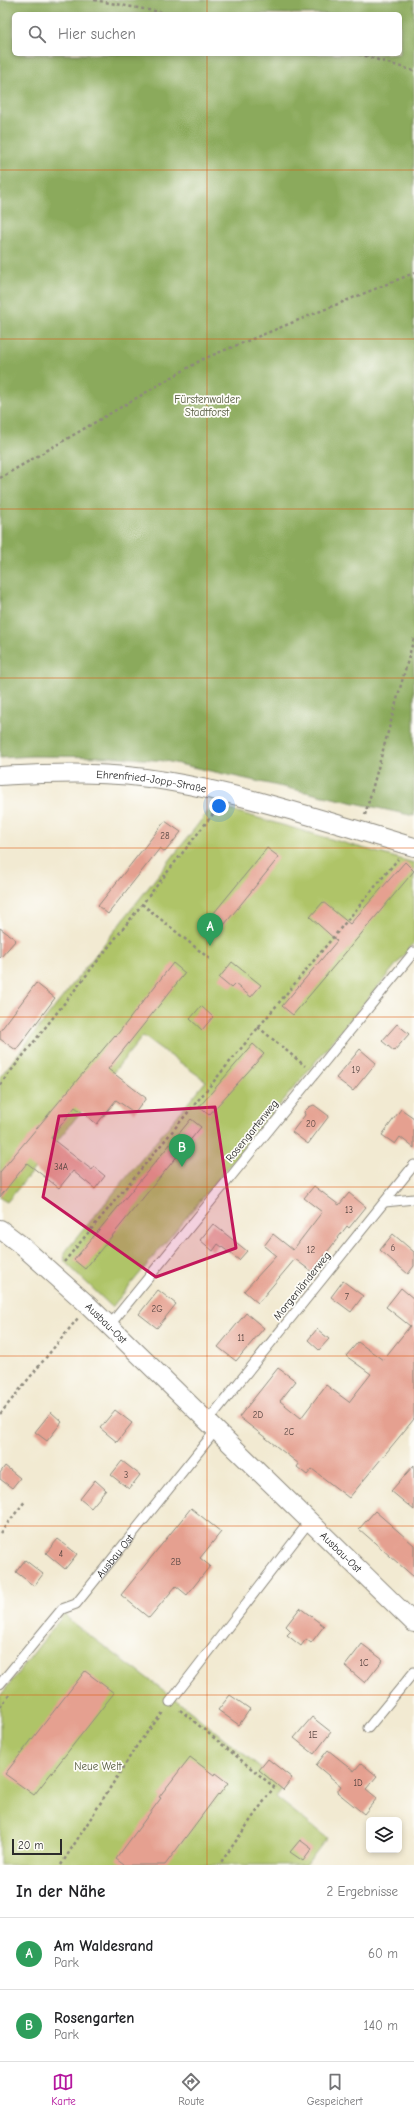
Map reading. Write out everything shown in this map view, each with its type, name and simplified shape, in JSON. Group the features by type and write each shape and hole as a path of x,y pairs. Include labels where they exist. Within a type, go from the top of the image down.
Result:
{"street":[{"name":"Ehrenfried-Jopp-Straße","path":"0,776 105,774 164,780 230,793 411,846"},
{"name":"Ausbau-Ost","path":"0,1229 54,1274 88,1305 414,1624"}],"lane":[{"name":"Rosengartenweg","path":"109,1326 414,952"},
{"name":"Morgenländerweg","path":"212,1426 414,1165"},
{"path":"385,1202 414,1199"},
{"name":"Ausbau Ost","path":"0,1684 62,1609 76,1604 212,1426"},
{"path":"170,1702 309,1522"},
{"path":"368,1728 414,1672"}],"path":[{"path":"94,0 160,12"},
{"path":"366,56 414,70"},
{"path":"0,478 203,359 414,273"},
{"path":"360,831 414,638"},
{"path":"0,1085 230,793"},
{"path":"54,1274 258,1027 411,846"},
{"path":"142,904 211,960"},
{"path":"258,1027 315,1074"},
{"path":"0,1414 88,1305"},
{"path":"0,1533 26,1500"},
{"path":"62,1865 138,1744 170,1702 274,1787 220,1865"}],"highlighted area":[{"path":"215,1107 236,1248 156,1277 43,1197 59,1116"}],"green space":[{"name":"Fürstenwalder Stadtforst","path":"0,0 414,0 414,816 165,761 118,757 32,756 0,758"},
{"path":"213,805 414,863 414,943 112,1307 65,1262 64,1253 206,1081 143,1036 7,1202 0,1198 0,1077"},
{"name":"Neue Welt","path":"64,1614 74,1624 166,1692 284,1786 276,1797 327,1838 306,1865 0,1865 0,1696"}],"building":[{"path":"165,821 181,832 165,852 160,848 108,914 98,906"},
{"path":"267,848 279,857 212,940 200,930"},
{"path":"405,862 414,871 293,1015 282,1006 337,941 310,917 323,902 350,924"},
{"path":"0,928 16,940 0,958"},
{"path":"232,962 261,985 251,997 235,984 231,988 219,978"},
{"path":"173,963 185,973 108,1069 146,1098 135,1113 116,1100 97,1124 75,1107 51,1138 92,1170 94,1167 105,1176 95,1189 73,1171 59,1188 27,1163 0,1197 0,1172 115,1035 116,1036"},
{"path":"36,983 55,998 16,1050 0,1039 0,1031"},
{"path":"201,1006 213,1017 202,1030 190,1019"},
{"path":"397,1024 409,1034 394,1051 382,1041"},
{"path":"253,1044 264,1054 209,1115 199,1107"},
{"path":"360,1049 376,1063 353,1091 336,1078"},
{"path":"314,1105 329,1116 308,1144 292,1132 305,1115 304,1112 309,1107"},
{"path":"401,1109 414,1118 414,1148 400,1137 395,1144 382,1135"},
{"path":"191,1119 201,1127 85,1269 74,1260"},
{"path":"314,1186 339,1205 349,1193 366,1207 349,1228 347,1226 312,1272 295,1259 258,1303 244,1291 276,1256 264,1246 273,1234 293,1250 322,1212 304,1198"},
{"path":"213,1224 247,1251 239,1260 218,1244 213,1251 200,1240"},
{"path":"393,1234 414,1252 414,1266 408,1274 380,1250"},
{"path":"343,1281 363,1296 351,1312 331,1297"},
{"path":"401,1288 414,1299 414,1419 349,1498 312,1469 307,1475 297,1467 299,1464 239,1417 278,1368 296,1381 280,1401 301,1418 326,1385 349,1402 371,1374 346,1356 358,1342 383,1360 410,1326 386,1307"},
{"path":"158,1290 176,1304 157,1328 139,1314"},
{"path":"246,1313 264,1328 236,1361 218,1347"},
{"path":"317,1329 329,1339 319,1350 308,1340"},
{"path":"115,1410 132,1423 117,1442 100,1428"},
{"path":"51,1412 62,1422 47,1441 35,1432"},
{"path":"122,1461 140,1475 129,1489 111,1475"},
{"path":"414,1465 414,1510 391,1491"},
{"path":"5,1466 20,1478 12,1488 0,1479 0,1473"},
{"path":"95,1480 106,1490 91,1508 80,1499"},
{"path":"191,1508 221,1532 200,1558 210,1566 187,1595 176,1586 149,1618 121,1595"},
{"path":"375,1511 414,1545 414,1577 359,1529"},
{"path":"58,1539 77,1554 65,1569 46,1553"},
{"path":"25,1560 43,1574 34,1586 16,1572"},
{"path":"300,1608 324,1626 311,1643 306,1639 301,1646 287,1635 291,1631 286,1626"},
{"path":"362,1644 383,1660 365,1683 345,1666"},
{"path":"85,1671 114,1693 34,1795 5,1774"},
{"path":"230,1695 250,1709 239,1725 218,1710"},
{"path":"312,1717 331,1732 314,1754 294,1738"},
{"path":"328,1750 354,1771 361,1763 377,1776 366,1789 377,1798 364,1814 337,1792 341,1786 316,1765"},
{"path":"190,1757 214,1775 215,1773 228,1783 219,1795 218,1794 165,1865 124,1865 116,1859 161,1798 159,1797"},
{"path":"268,1759 292,1778 283,1790 259,1770"},
{"path":"300,1840 312,1849 303,1861 290,1852"}],"place":[{"name":"Am Waldesrand","path":"210,946"},
{"name":"Rosengarten","path":"182,1167"}]}
